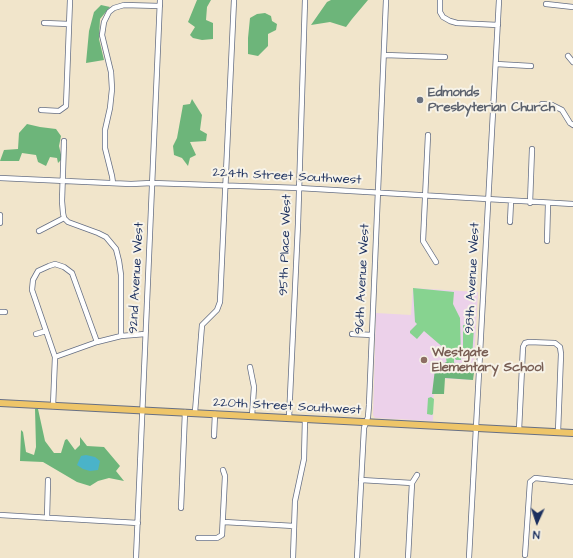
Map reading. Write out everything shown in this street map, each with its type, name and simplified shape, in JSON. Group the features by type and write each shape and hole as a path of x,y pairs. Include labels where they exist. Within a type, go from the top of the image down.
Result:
{"main road":[{"name":"220th Street Southwest","path":"0,403 195,412 573,433"}],"street":[{"path":"41,110 59,111 66,106 70,0"},
{"name":"92nd Avenue West","path":"136,558 160,0"},
{"path":"195,412 202,324 217,310 220,302 234,0"},
{"name":"95th Place West","path":"289,418 305,0"},
{"name":"96th Avenue West","path":"357,558 364,429 368,416 386,0"},
{"path":"440,0 440,12 443,17 450,21 457,23 498,26"},
{"name":"98th Avenue West","path":"469,558 475,428 500,0"},
{"path":"113,183 104,142 112,97 112,82 102,31 105,18 109,12 118,7 130,4 160,6"},
{"path":"546,4 573,6"},
{"path":"44,23 69,24"},
{"path":"384,55 445,57"},
{"path":"568,56 573,62"},
{"path":"496,64 531,66"},
{"path":"542,104 552,105 562,110 570,123 573,125"},
{"path":"428,135 423,241 436,262"},
{"path":"64,141 62,181 62,205 64,218"},
{"path":"530,202 532,149"},
{"name":"224th Street Southwest","path":"0,178 113,183 299,188 548,204 573,204"},
{"path":"510,222 512,201"},
{"path":"547,241 548,204"},
{"path":"0,215 0,223"},
{"path":"39,231 64,218"},
{"path":"64,218 74,224 102,235 110,241 116,249 120,275 121,336"},
{"path":"53,406 55,357 32,290 33,280 38,271 55,264 64,267 72,273 96,342"},
{"path":"36,334 46,331"},
{"path":"55,357 96,342 121,336 145,334"},
{"path":"352,334 372,336"},
{"path":"519,430 522,350 525,344 534,342 555,343 560,347 561,354 558,432"},
{"path":"250,367 254,387 252,416"},
{"path":"181,508 185,412"},
{"path":"214,436 215,414"},
{"path":"293,558 296,495 304,459 305,419"},
{"path":"198,538 217,538 220,537 223,531 226,476 223,470"},
{"path":"408,558 412,482 417,475"},
{"path":"525,555 530,482 535,478 573,482"},
{"path":"47,518 48,480"},
{"path":"361,480 412,482"},
{"path":"0,516 138,522"},
{"path":"224,522 294,526"}],"shaded area":[{"name":"Westgate Elementary School","path":"413,288 478,292 473,380 434,378 433,421 375,418 373,415 376,313 411,315"}],"green space":[{"path":"197,0 211,0 207,7 206,20 213,23 213,39 202,40 193,38 190,35 195,27 188,22"},
{"path":"331,0 368,0 346,27 330,22 311,25 327,2"},
{"path":"101,5 110,7 100,19 99,39 104,60 86,63 89,31 94,12"},
{"path":"265,13 271,16 272,21 277,24 276,30 268,34 268,46 258,56 248,54 250,18 257,14"},
{"path":"192,99 202,115 200,130 207,134 206,141 190,142 196,155 190,158 188,166 182,158 174,155 173,146 177,138 183,105 190,104"},
{"path":"27,124 56,129 61,136 59,146 62,159 58,163 57,158 50,157 46,166 38,162 36,155 22,153 19,161 0,161 4,150 18,149 19,133"},
{"path":"413,288 454,292 453,304 460,318 461,360 456,360 454,357 454,363 447,364 446,358 452,355 424,331 417,339 410,333 410,331 417,324 415,322"},
{"path":"463,325 474,327 472,358 463,357"},
{"path":"446,362 475,365 473,380 445,378 444,394 432,394 435,369"},
{"path":"431,397 434,399 432,415 427,414 428,398"},
{"path":"35,409 38,409 45,441 54,453 61,453 65,440 67,439 75,450 80,445 80,437 87,446 104,447 120,466 116,471 124,481 109,478 98,481 90,486 77,482 43,462 20,461 21,430 23,432 26,452 34,455 36,447"}],"water":[{"path":"86,455 95,457 100,461 98,470 90,471 77,465 81,456"}],"place":[{"name":"Edmonds Presbyterian Church","path":"420,100"},
{"name":"Westgate Elementary School","path":"424,360"}]}
